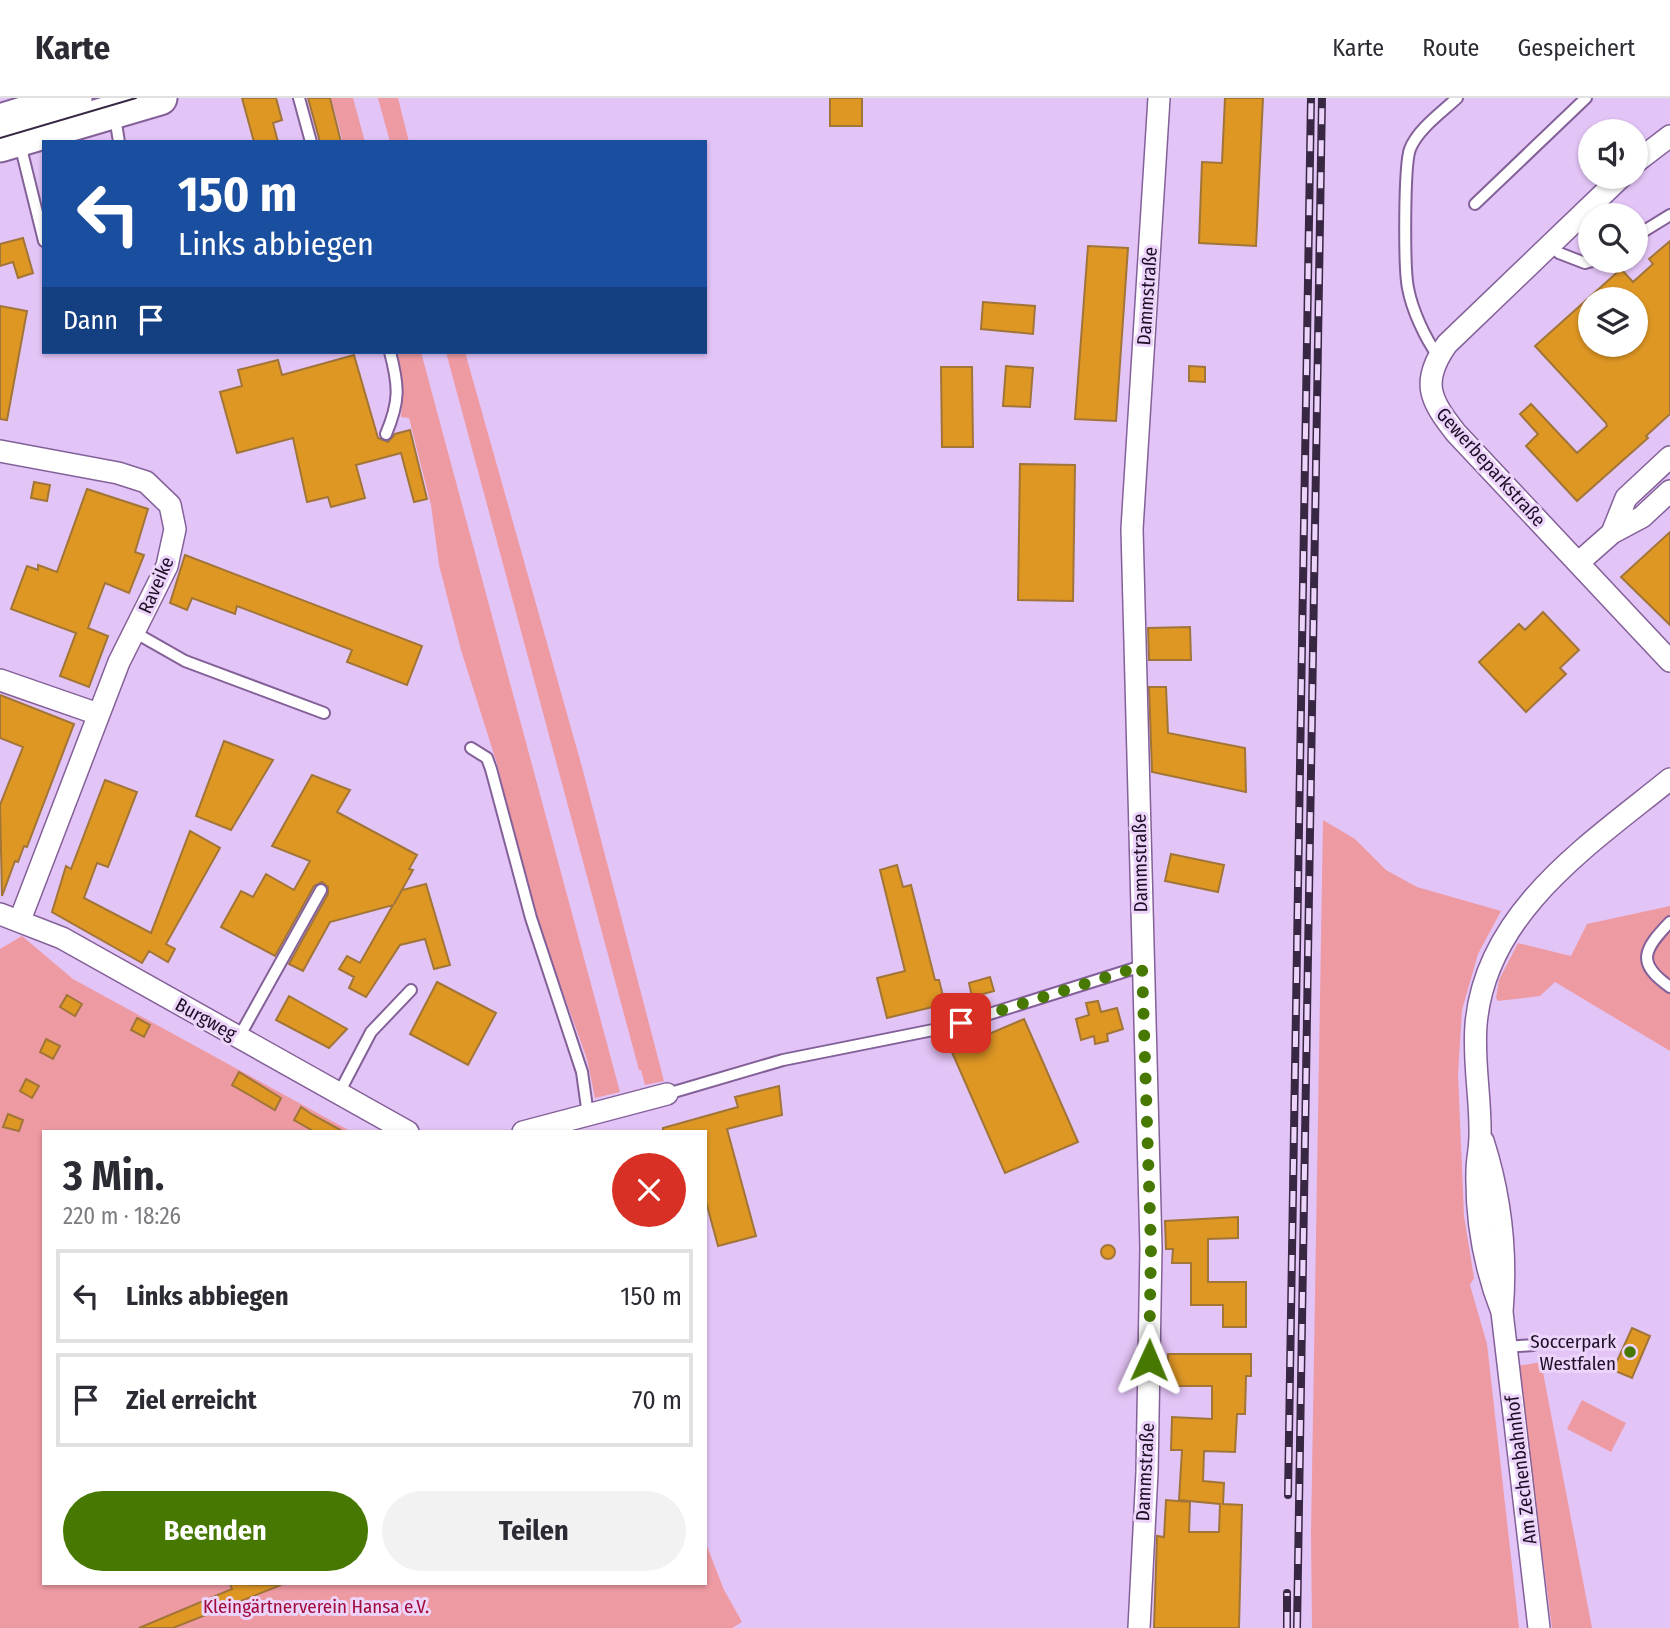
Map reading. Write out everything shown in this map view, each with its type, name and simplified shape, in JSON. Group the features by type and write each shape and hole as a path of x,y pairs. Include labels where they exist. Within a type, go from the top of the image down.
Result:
{"main road":[{"path":"8,131 75,98"},
{"path":"8,131 115,117 160,98"}],"street":[{"name":"Dammstraße","path":"1139,1628 1147,1472 1151,1248 1132,529 1159,98"},
{"path":"1648,153 1670,136"},
{"name":"Gewerbeparkstraße","path":"1608,189 1464,326 1438,356 1430,383 1434,404 1456,433 1670,661"},
{"name":"Raveike","path":"0,451 134,477 155,488 174,517 172,548 159,585 134,632 10,917"},
{"path":"1612,533 1626,498 1670,457"},
{"path":"1578,562 1612,533 1642,517 1670,491"},
{"path":"0,680 98,714"},
{"name":"Am Zechenbahnhof","path":"1539,1628 1502,1312 1505,1275 1501,1224 1492,1170 1480,1135 1475,1073 1476,1024 1481,991 1493,957 1508,930 1549,882 1670,779"},
{"name":"Burgweg","path":"10,917 62,938 404,1130"},
{"path":"531,1130 667,1094"}],"lane":[{"path":"299,98 310,140"},
{"path":"1438,356 1430,344 1408,289 1406,176 1410,149 1423,131 1457,98"},
{"path":"1475,204 1586,98"},
{"path":"8,131 42,235"},
{"path":"1648,229 1670,215"},
{"path":"1550,244 1559,253 1578,260"},
{"path":"386,434 398,402 397,381 390,354"},
{"path":"134,632 185,661 324,713"},
{"path":"471,748 487,758 491,769 531,918 582,1072 588,1115"},
{"path":"239,1037 321,890"},
{"path":"1670,922 1655,938 1647,957 1651,973 1670,987"},
{"path":"667,1094 783,1060 948,1027 1142,966"},
{"path":"338,1093 371,1032 411,989"},
{"path":"1506,1347 1533,1345"}],"green space":[{"path":"331,98 353,98 364,140 342,140"},
{"path":"378,98 398,98 408,140 389,140"},
{"path":"394,354 422,354 620,1092 595,1098 587,1059 535,915 497,764 461,650 439,565 431,505 409,418 401,417 403,389"},
{"path":"447,354 466,354 582,767 664,1081 645,1085"},
{"path":"1323,820 1355,839 1386,870 1417,887 1501,911 1478,954 1462,1010 1458,1074 1464,1216 1474,1278 1470,1285 1487,1344 1519,1628 1312,1628 1311,1533"},
{"path":"1670,906 1670,1051 1555,982 1540,996 1498,1001 1496,998 1499,980 1518,943 1571,956 1587,924"},
{"name":"Kleingärtnerverein Hansa e.V.","path":"22,936 73,979 348,1130 42,1130 42,1585 707,1585 707,1546 724,1590 742,1622 732,1628 0,1628 0,949"},
{"path":"1541,1362 1592,1628 1552,1628 1518,1366"},
{"path":"1582,1400 1626,1423 1611,1452 1567,1429"}],"building":[{"path":"242,98 276,98 282,120 273,123 277,140 253,140"},
{"path":"308,98 330,98 340,140 319,140"},
{"path":"830,98 862,98 862,126 830,126"},
{"path":"1225,98 1263,98 1256,246 1199,243 1202,162 1222,163"},
{"path":"23,238 33,273 18,278 13,262 0,266 0,244"},
{"path":"1670,241 1670,414 1646,436 1648,438 1577,501 1526,446 1538,434 1520,414 1531,404 1577,453 1607,426 1535,346 1578,308 1578,357 1648,357 1648,287 1601,287 1617,273 1625,273 1633,282 1643,273 1648,273 1648,268 1653,264 1649,259"},
{"path":"1088,246 1128,248 1116,421 1075,419"},
{"path":"983,302 1035,306 1033,334 981,329"},
{"path":"0,306 27,311 7,420 0,419"},
{"path":"354,355 378,438 388,442 395,434 410,430 427,499 414,502 401,453 356,465 365,498 331,507 328,497 307,502 293,438 237,453 220,392 242,386 238,370 278,360 282,375"},
{"path":"1006,366 1033,368 1030,407 1003,406"},
{"path":"1189,366 1205,367 1205,382 1189,381"},
{"path":"941,367 972,367 973,447 942,447"},
{"path":"1020,464 1075,465 1073,601 1018,600"},
{"path":"34,482 50,485 47,501 31,498"},
{"path":"87,489 148,509 135,552 144,555 129,593 105,583 88,628 108,636 89,687 60,676 76,633 11,609 27,566 38,570 38,565 57,572"},
{"path":"1670,532 1670,625 1621,577"},
{"path":"185,555 422,646 407,685 347,662 352,650 237,606 235,614 192,598 187,610 170,603"},
{"path":"1543,612 1579,650 1560,668 1566,674 1526,712 1479,662 1519,624 1525,630"},
{"path":"1190,627 1191,660 1149,660 1148,628"},
{"path":"1149,687 1166,687 1168,733 1245,748 1246,792 1152,772"},
{"path":"0,695 74,724 27,847 24,846 18,862 15,861 2,896 0,805 23,747 0,738"},
{"path":"224,741 273,760 231,830 196,816"},
{"path":"312,775 350,790 337,812 417,855 409,869 413,870 394,904 402,890 426,884 450,965 434,969 425,939 400,945 366,997 349,988 354,977 339,969 347,956 360,963 393,905 330,922 303,971 289,964 328,894 328,887 322,882 314,886 275,956 221,927 241,891 253,897 266,874 294,890 310,861 272,846"},
{"path":"105,780 137,792 108,867 97,863 84,898 151,933 190,831 220,848 166,944 175,949 168,962 149,951 142,963 52,912 66,866 71,869"},
{"path":"1171,854 1224,865 1218,892 1165,881"},
{"path":"897,865 903,887 911,885 935,980 939,980 944,1000 940,1001 941,1005 887,1018 877,978 905,971 880,870"},
{"path":"990,977 994,991 972,997 969,983"},
{"path":"437,982 496,1013 468,1065 410,1034"},
{"path":"67,995 82,1004 75,1016 60,1007"},
{"path":"289,996 347,1029 329,1048 276,1020"},
{"path":"1098,1001 1101,1012 1117,1008 1123,1029 1107,1034 1108,1041 1095,1044 1094,1036 1081,1040 1076,1019 1089,1015 1086,1003"},
{"path":"137,1018 150,1025 144,1037 131,1030"},
{"path":"1024,1019 1078,1142 1005,1173 951,1050"},
{"path":"46,1039 60,1046 53,1059 40,1052"},
{"path":"239,1072 281,1098 275,1110 232,1085"},
{"path":"26,1079 39,1086 32,1098 20,1091"},
{"path":"779,1086 782,1115 727,1129 756,1236 718,1246 707,1205 707,1130 663,1128 738,1107 735,1097"},
{"path":"301,1107 340,1130 312,1130 294,1120"},
{"path":"8,1114 23,1120 19,1131 3,1127"},
{"path":"1238,1217 1238,1238 1208,1239 1208,1282 1246,1282 1246,1327 1223,1327 1223,1305 1191,1305 1191,1263 1172,1263 1173,1249 1166,1249 1165,1221"},
{"path":"1105,1245 1111,1245 1115,1252 1111,1259 1105,1259 1101,1255 1101,1249"},
{"path":"1632,1328 1650,1336 1632,1378 1613,1370"},
{"path":"1168,1354 1251,1354 1251,1376 1246,1376 1245,1414 1237,1414 1235,1452 1204,1451 1203,1481 1224,1483 1223,1504 1242,1505 1239,1628 1154,1628 1157,1536 1164,1537 1166,1500 1190,1502 1189,1532 1219,1532 1220,1504 1179,1500 1182,1450 1171,1450 1172,1417 1212,1419 1212,1386 1168,1386"},
{"path":"230,1585 281,1585 173,1628 139,1628 232,1589"}],"tram line":[{"path":"0,138 136,98"}],"railway":[{"path":"1288,1495 1311,98"},
{"path":"1297,1628 1322,98"},
{"path":"1287,1593 1287,1628"}],"place":[{"name":"Soccerpark Westfalen","path":"1630,1352"}],"route":[{"path":"961,1023 1142,966 1151,1248 1149,1360"}]}
